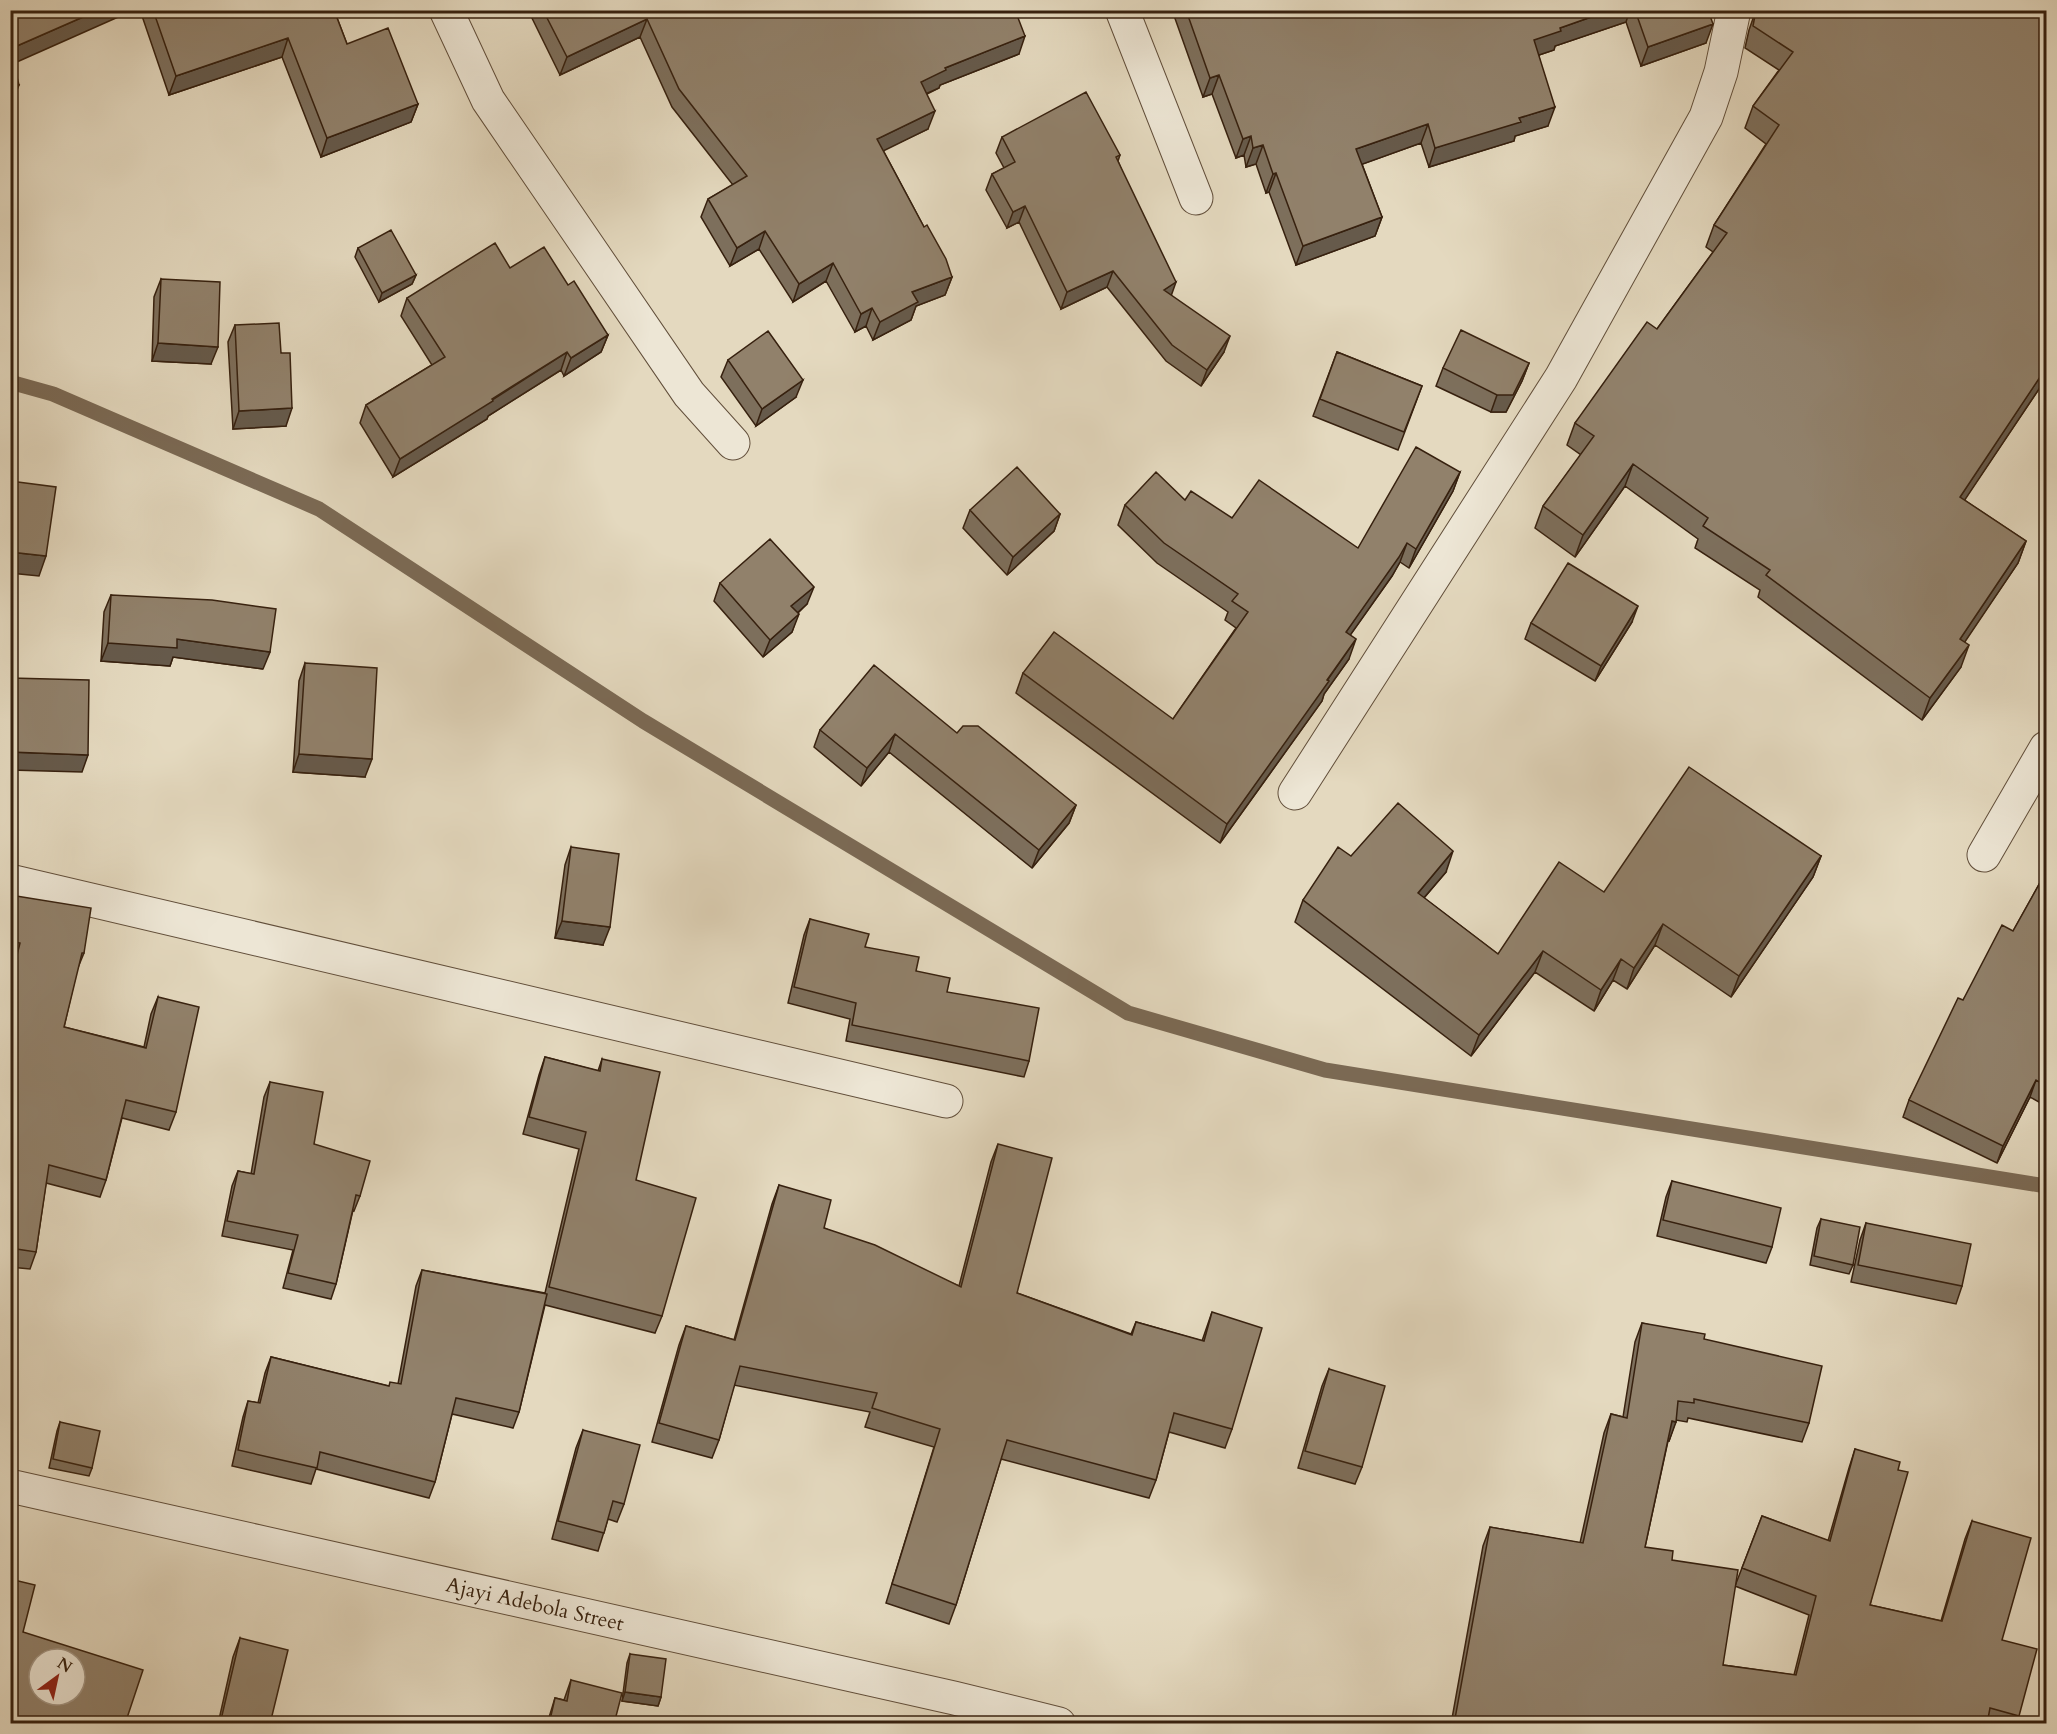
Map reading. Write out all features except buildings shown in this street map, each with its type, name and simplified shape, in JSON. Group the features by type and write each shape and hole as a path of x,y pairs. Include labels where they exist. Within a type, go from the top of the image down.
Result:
{"street":[{"path":"446,10 488,100 689,394 733,443"},
{"path":"1122,10 1196,198"},
{"path":"1295,793 1572,357 1706,117 1721,72 1734,10"},
{"path":"1984,855 2046,748"},
{"path":"10,881 946,1101"},
{"name":"Ajayi Adebola Street","path":"10,1486 954,1698 1059,1724"}],"waterway":[{"path":"10,382 53,394 319,509 643,721 1128,1013 1325,1070 2046,1186"}]}
